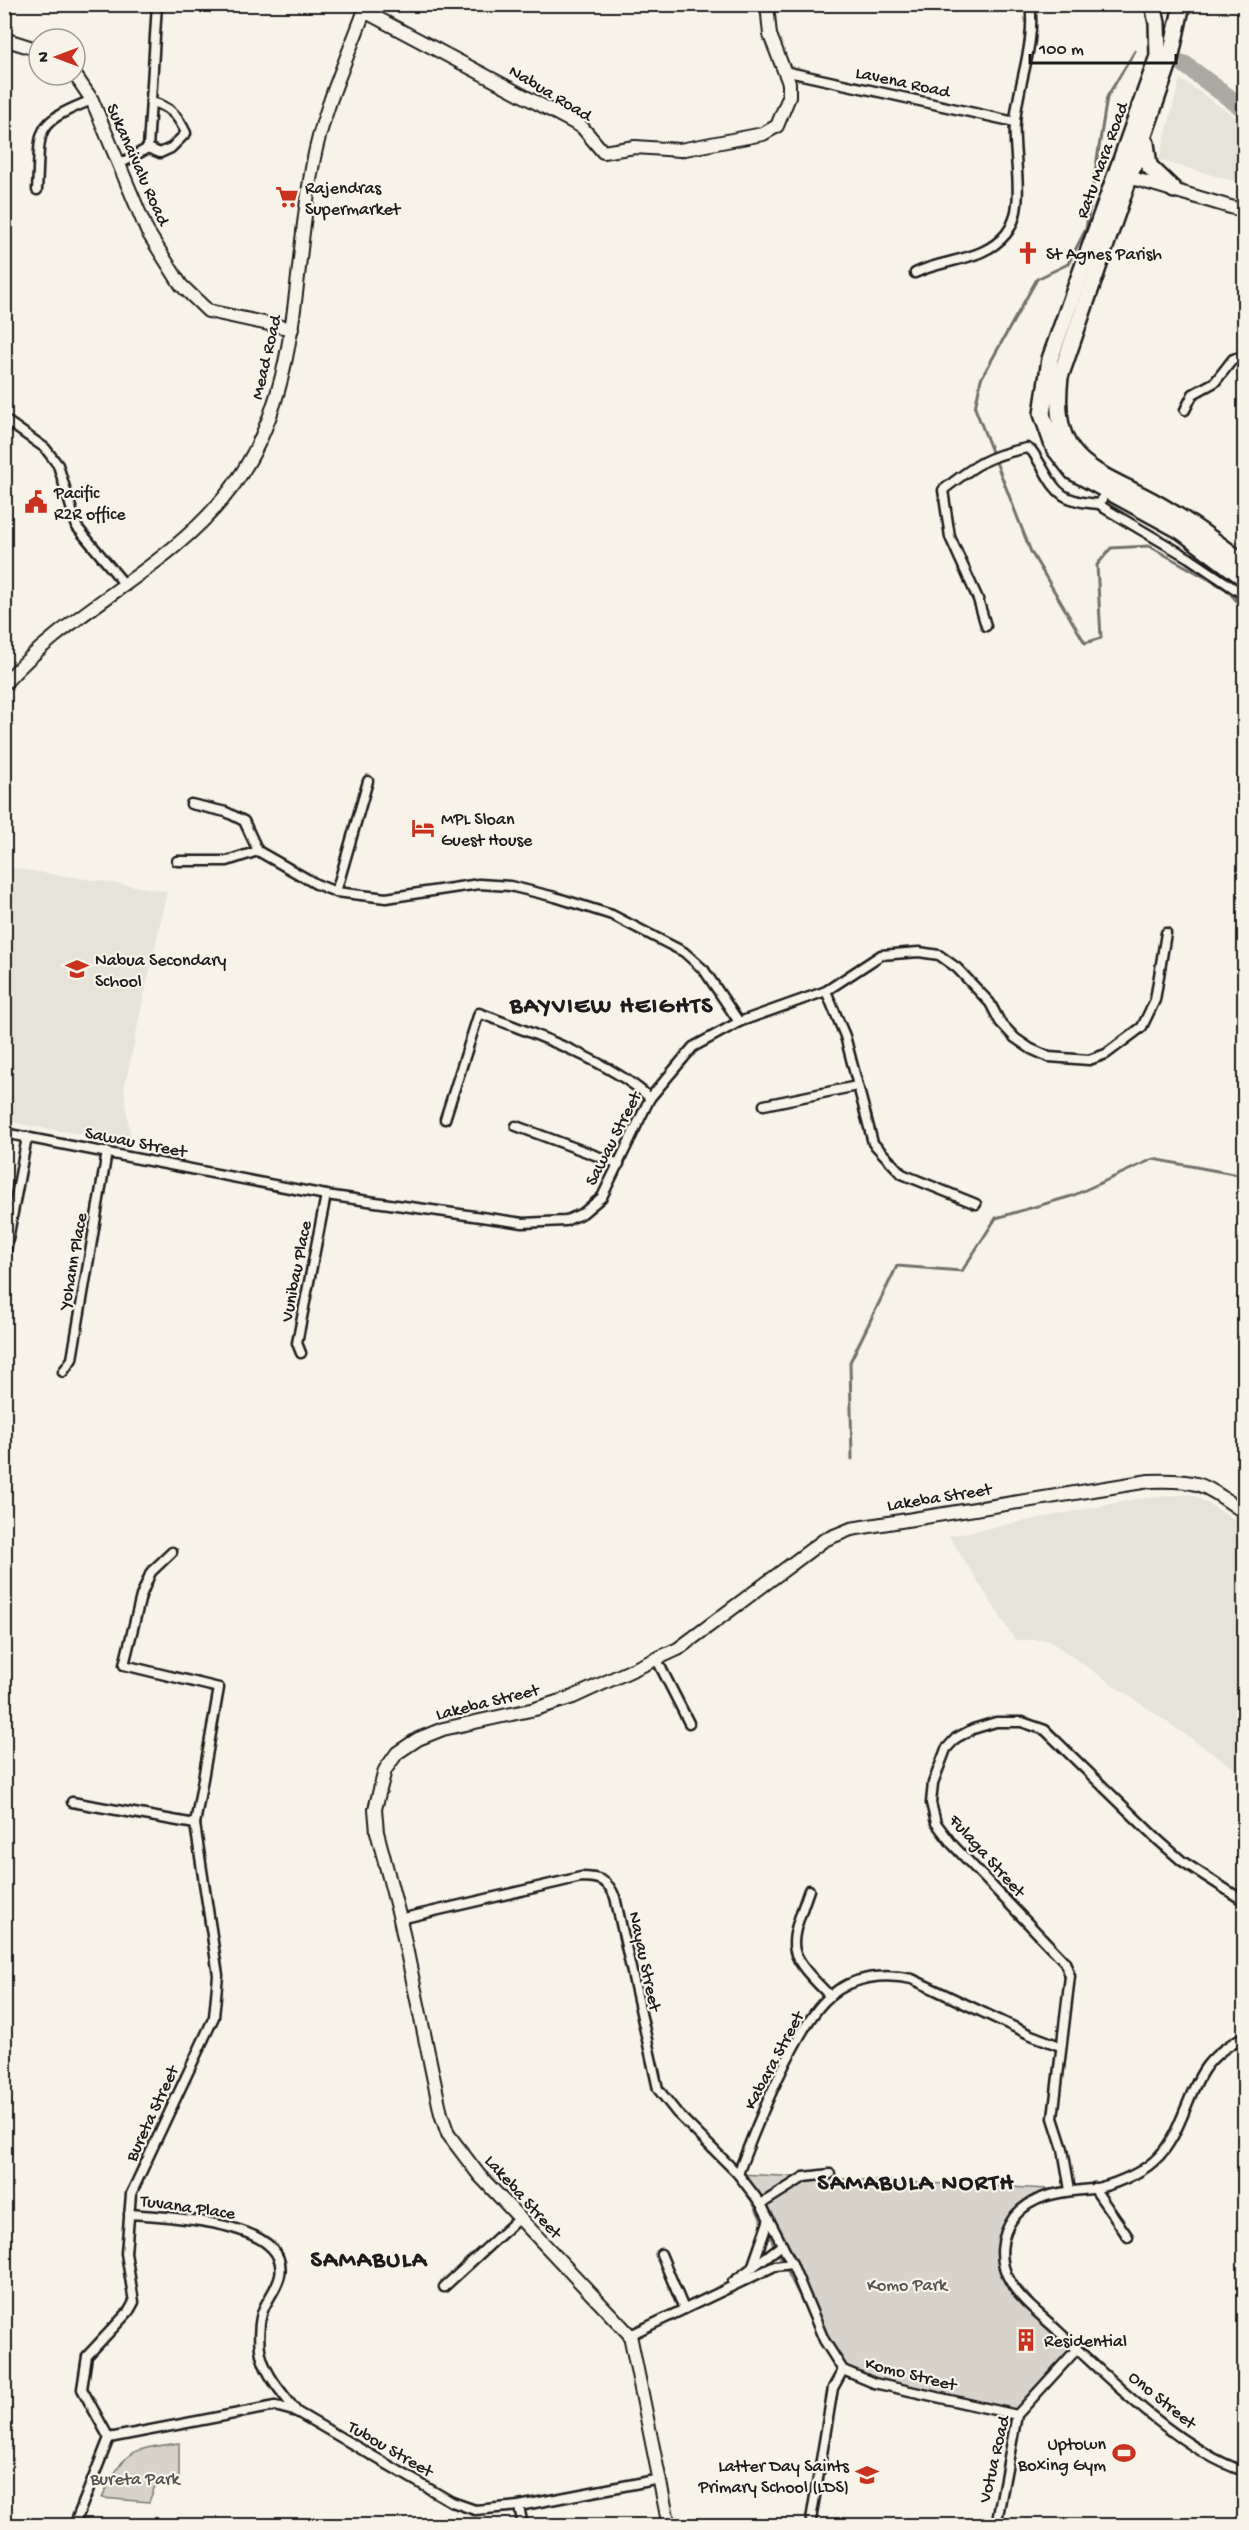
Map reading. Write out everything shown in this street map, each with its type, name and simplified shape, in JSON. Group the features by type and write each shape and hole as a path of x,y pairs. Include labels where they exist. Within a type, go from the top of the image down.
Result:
{"highway":[{"name":"Ratu Mara Road","path":"1153,4 1157,23 1158,56 1124,175 1060,377 1059,425 1071,450 1082,462 1097,473 1190,522 1245,563"},
{"name":"Ratu Mara Road","path":"1182,4 1170,60 1146,134 1124,175 1050,359 1042,414 1048,435 1061,459 1102,497 1172,526 1245,578"},
{"path":"1146,134 1149,166 1174,190"}],"main road":[{"name":"Nabua Road","path":"365,8 582,128 603,152 635,147 680,150 763,134 777,126 785,110 789,83 770,35 766,4"},
{"name":"Mead Road","path":"4,684 28,659 80,617 165,557 206,520 255,454 278,394 292,329 312,165 319,135 365,8"},
{"path":"4,39 27,46"},
{"name":"Sukanaivalu Road","path":"83,87 92,100 147,231 181,285 208,311 292,329"},
{"path":"1124,175 1245,211"},
{"name":"Lakeba Street","path":"630,2335 518,2219 479,2175 448,2134 441,2114 400,1919 377,1832 375,1809 385,1770 397,1753 418,1739 443,1729 535,1709 573,1697 657,1660 678,1649 824,1540 851,1529 1149,1481 1183,1480 1206,1485 1245,1512"},
{"path":"630,2335 669,2526"}],"street":[{"path":"148,148 157,4"},
{"path":"915,273 935,263 967,259 999,241 1008,233 1014,220 1018,196 1015,122 1029,44 1030,4"},
{"name":"Lavena Road","path":"784,71 1015,122"},
{"path":"37,190 40,131 54,117 92,100"},
{"path":"148,148 160,153 171,148 186,133 180,118 165,104 151,102"},
{"path":"118,165 148,148"},
{"path":"1185,410 1193,394 1215,382 1233,359 1245,356"},
{"path":"4,419 45,448 58,465 77,527 126,586"},
{"path":"986,626 978,599 950,537 943,490 979,461 1000,453 1027,448 1032,450 1048,481 1062,496 1081,503 1102,497 1245,595"},
{"path":"336,892 368,781"},
{"path":"191,804 226,812 244,821 258,851 316,884 336,892 386,898 479,884 510,886 612,915 684,952 704,970 739,1022"},
{"path":"177,861 226,861 258,851"},
{"name":"Sawau Street","path":"4,1133 326,1195 523,1223 565,1221 584,1213 602,1197 650,1098 693,1047 739,1022 826,991 881,955 907,951 939,955 973,984 1014,1038 1049,1057 1089,1060 1106,1054 1142,1027 1155,1000 1166,933"},
{"path":"826,991 845,1036 873,1143 886,1160 902,1174 976,1204"},
{"path":"445,1119 479,1013 566,1048 629,1082 650,1098"},
{"path":"765,1105 857,1086"},
{"path":"516,1126 619,1164"},
{"path":"4,1261 27,1137"},
{"name":"Yohann Place","path":"63,1372 72,1359 107,1152"},
{"name":"Vunibau Place","path":"301,1353 297,1343 326,1195"},
{"name":"Bureta Street","path":"109,2438 82,2389 87,2356 129,2311 134,2302 126,2253 131,2194 214,2017 218,1975 195,1824 219,1688 124,1665 151,1572 172,1552"},
{"path":"657,1660 689,1723"},
{"name":"Fulaga Street","path":"1070,2190 1063,2149 1053,2118 1070,1976 1065,1962 952,1844 936,1823 931,1803 933,1783 946,1749 956,1738 973,1729 996,1722 1022,1722 1044,1730 1182,1861 1245,1901"},
{"path":"72,1802 195,1824"},
{"name":"Nayau Street","path":"400,1919 581,1877 597,1877 610,1885 615,1897 658,2089 677,2113 738,2174 761,2204 792,2265"},
{"path":"808,1890 795,1930 793,1947 800,1965 830,1996"},
{"name":"Kabara Street","path":"738,2174 756,2127 809,2022 830,1996 850,1984 874,1976 892,1975 912,1979 1031,2035 1060,2046"},
{"name":"Ono Street","path":"1245,2036 1219,2053 1204,2069 1169,2147 1151,2164 1094,2188 1070,2190 1026,2204 1014,2217 1005,2233 1001,2248 1003,2266 1010,2282 1077,2349 1149,2412 1187,2440 1228,2466 1245,2471"},
{"path":"761,2204 804,2177 830,2174"},
{"path":"1094,2188 1128,2237"},
{"name":"Tuvana Place","path":"129,2214 171,2217 223,2226 254,2234 269,2245 278,2257 280,2274 263,2310 260,2329 261,2356 268,2373 297,2412"},
{"path":"444,2287 518,2219"},
{"path":"753,2266 769,2219"},
{"path":"729,2286 782,2245"},
{"path":"660,2254 684,2310"},
{"path":"630,2335 775,2266 792,2265"},
{"name":"Komo Street","path":"792,2265 824,2340 843,2370 874,2383 1017,2415"},
{"name":"Votua Road","path":"996,2526 1017,2415 1077,2349"},
{"path":"810,2526 833,2388 843,2370"},
{"name":"Tubou Street","path":"109,2438 275,2406 297,2412 452,2502 475,2510 519,2506 660,2479"},
{"path":"74,2526 109,2438"},
{"path":"519,2506 523,2526"}],"shaded area":[{"path":"1180,79 1244,123 1244,184 1159,160"},
{"name":"Nabua Secondary School","path":"5,867 167,891 124,1089 131,1142 5,1120"},
{"path":"1191,1494 1238,1521 1244,1512 1244,1775 1048,1640 1015,1640 949,1536 1136,1499"}],"green space":[{"name":"Komo Park","path":"738,2174 1070,2190 1026,2201 1006,2233 1010,2274 1078,2351 1017,2414 839,2376"},
{"name":"Bureta Park","path":"179,2443 179,2479 158,2478 149,2502 102,2498 117,2470 130,2455 148,2448"}],"waterway":[{"path":"1135,51 1107,97 1086,229 1068,264 1037,279 981,379 975,408 1031,552 1085,643 1101,638 1097,565 1111,548 1149,546 1226,589 1244,609"},
{"path":"1184,64 1244,109"},
{"path":"852,1459 850,1362 897,1266 962,1271 996,1218 1072,1196 1153,1159 1244,1176"}],"place":[{"name":"Rajendras Supermarket","path":"287,197"},
{"name":"St Agnes Parish","path":"1028,253"},
{"name":"Pacific R2R office","path":"36,502"},
{"name":"MPL Sloan Guest House","path":"423,828"},
{"name":"Nabua Secondary School","path":"77,969"},
{"name":"Residential","path":"1026,2340"},
{"name":"Uptown Boxing Gym","path":"1124,2453"},
{"name":"Latter Day Saints Primary School (LDS)","path":"867,2475"}],"district":[{"name":"BAYVIEW HEIGHTS","path":"612,1004"},
{"name":"SAMABULA NORTH","path":"916,2181"},
{"name":"SAMABULA","path":"369,2258"}]}
